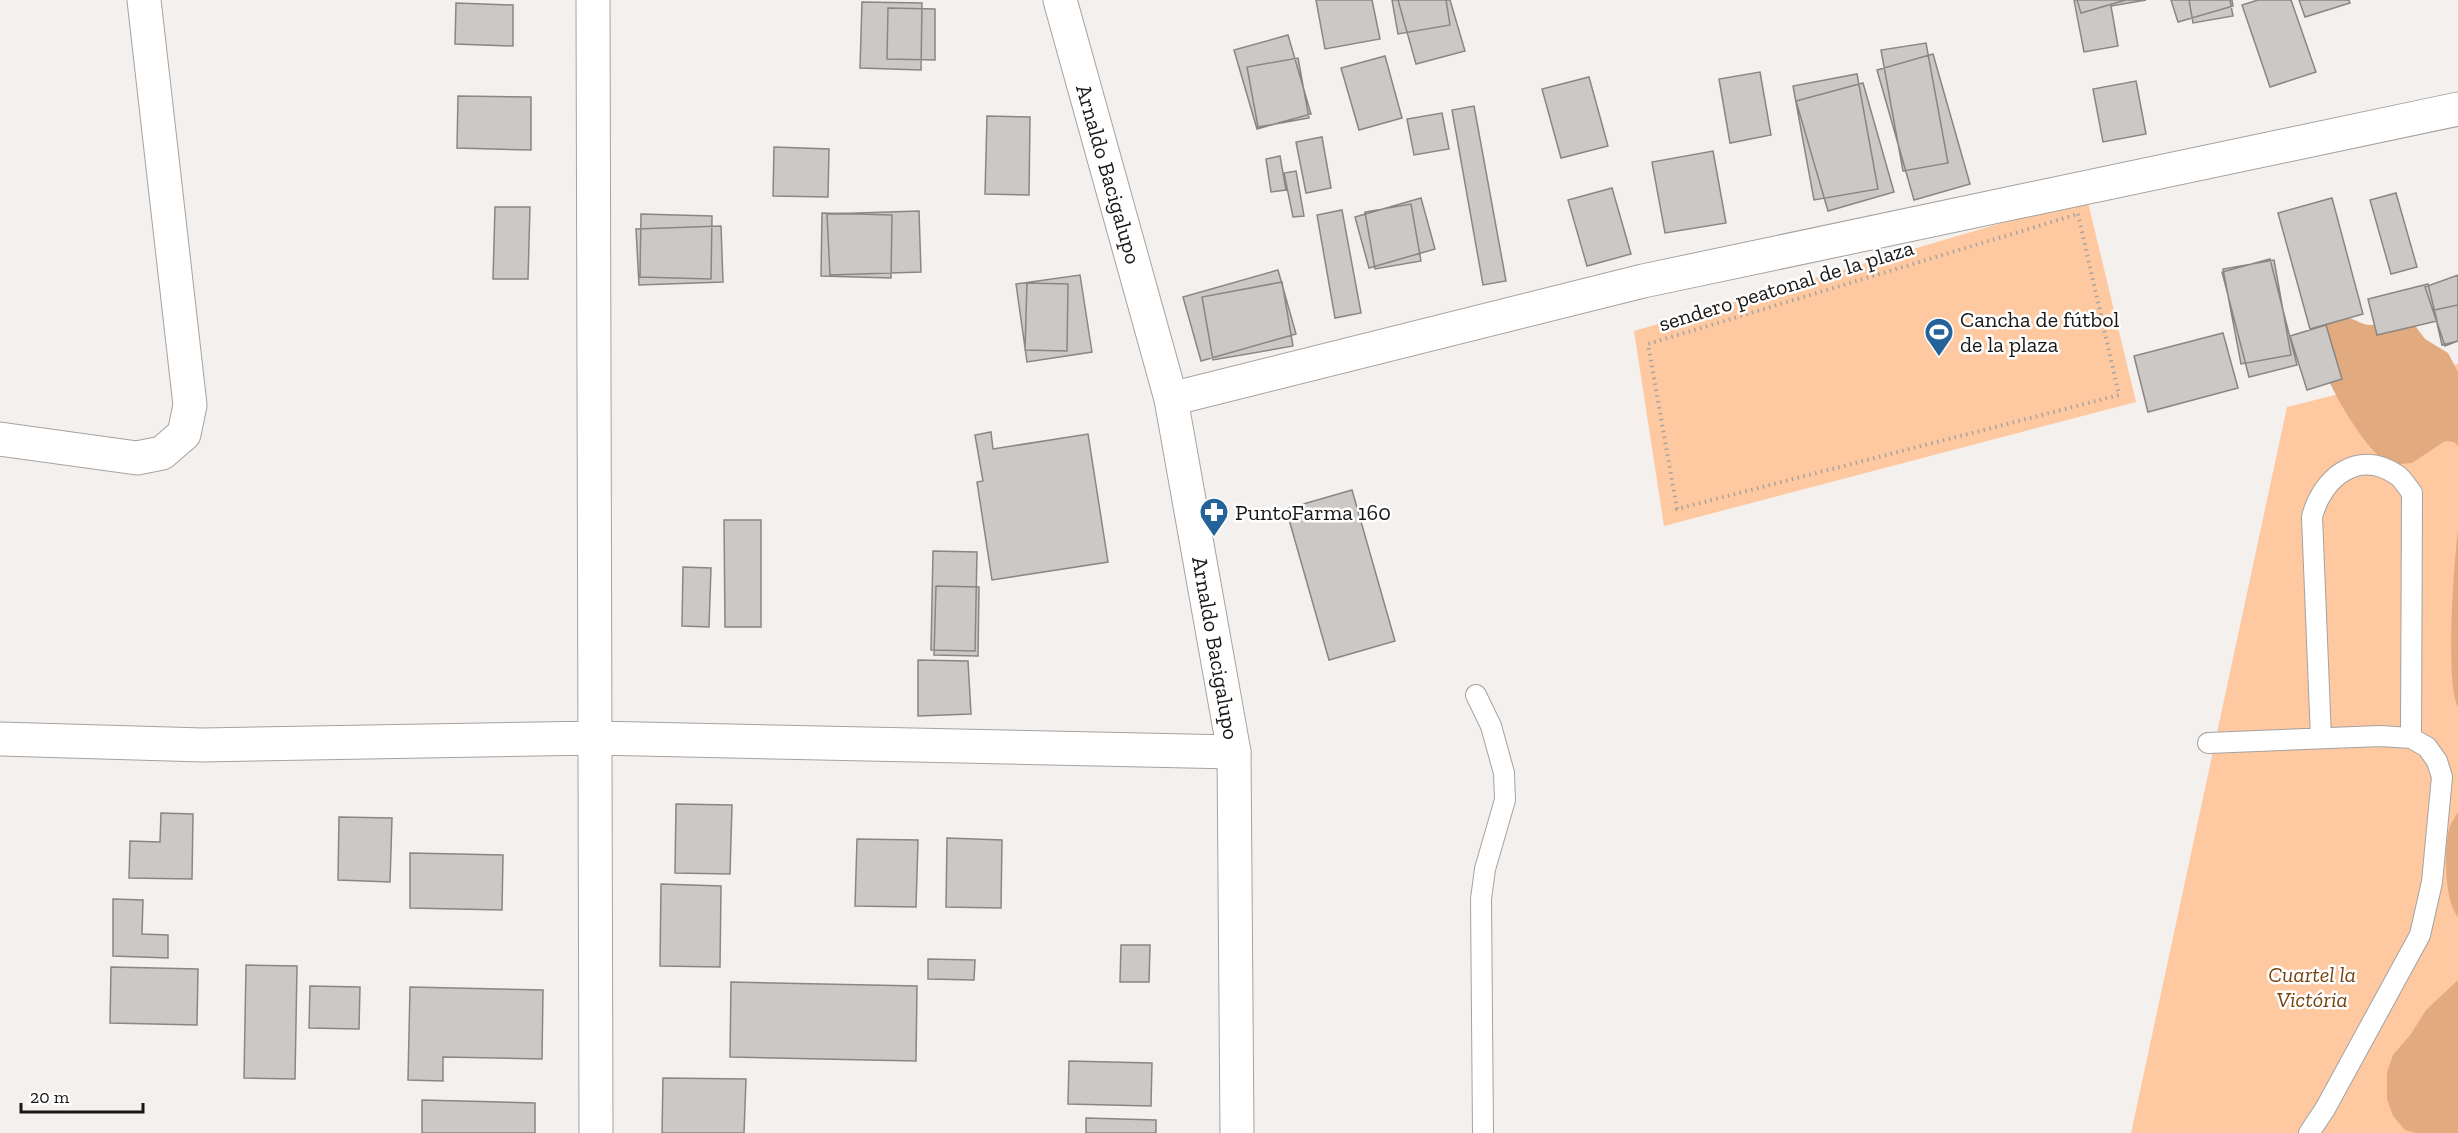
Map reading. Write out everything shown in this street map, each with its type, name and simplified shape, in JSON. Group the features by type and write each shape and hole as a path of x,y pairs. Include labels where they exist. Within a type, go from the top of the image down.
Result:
{"street":[{"path":"0,439 137,458 162,453 184,434 190,405 144,0"},
{"path":"593,0 596,1133"},
{"name":"Arnaldo Bacigalupo","path":"1060,0 1171,399 1234,752 1237,1133"},
{"path":"1171,399 1643,281 2458,109"},
{"path":"0,739 203,745 595,738 1234,752"}],"lane":[{"path":"2321,738 2312,517 2316,502 2333,477 2355,466 2379,466 2398,476 2412,494 2411,738"},
{"path":"1476,695 1499,749 1504,773 1505,800 1485,869 1481,899 1483,1133"},
{"path":"2208,743 2321,738 2411,738 2427,747 2437,761 2442,777 2432,882 2421,935 2325,1109 2309,1133"}],"path":[{"name":"sendero peatonal de la plaza","path":"2078,214 2119,395 1677,509 1648,344 2078,214"}],"green space":[{"path":"2087,198 2136,402 1664,526 1634,331"},
{"name":"Cuartel la Victória","path":"2458,364 2458,1133 2131,1133 2287,407"}],"shaded area":[{"path":"2407,315 2425,339 2448,353 2458,372 2458,446 2454,442 2445,441 2412,463 2389,465 2366,442 2339,401 2322,364 2319,347 2320,333 2328,323 2342,317 2371,325"},
{"path":"2458,530 2458,707 2454,694 2451,649"},
{"path":"2458,812 2458,917 2450,899 2446,875 2446,850 2449,829"},
{"path":"2458,980 2458,1133 2416,1133 2405,1130 2393,1116 2387,1099 2387,1072 2393,1055 2411,1034 2426,1010"}],"building":[{"path":"1316,0 1372,0 1380,39 1325,49"},
{"path":"1392,0 1446,0 1450,25 1398,34"},
{"path":"1398,0 1450,0 1465,51 1416,64"},
{"path":"2074,0 2146,0 2111,6 2118,46 2084,52"},
{"path":"2077,0 2126,0 2081,13"},
{"path":"2171,0 2232,0 2233,6 2178,22"},
{"path":"2189,0 2230,0 2233,16 2193,23"},
{"path":"2258,0 2291,0 2316,72 2270,87 2242,5"},
{"path":"2299,0 2349,0 2350,3 2305,17"},
{"path":"862,2 922,3 921,70 860,68"},
{"path":"456,3 513,5 513,46 455,44"},
{"path":"888,8 935,9 935,60 887,59"},
{"path":"1288,35 1311,114 1257,129 1234,50"},
{"path":"1926,43 1948,163 1903,171 1881,50"},
{"path":"1933,54 1970,184 1914,200 1877,70"},
{"path":"1385,56 1402,118 1359,130 1341,68"},
{"path":"1298,58 1309,118 1258,127 1247,67"},
{"path":"1760,72 1771,135 1730,143 1719,79"},
{"path":"1857,74 1878,189 1814,200 1793,86"},
{"path":"1589,77 1608,146 1561,158 1542,89"},
{"path":"2136,81 2146,134 2103,142 2093,89"},
{"path":"1863,83 1894,192 1828,211 1796,101"},
{"path":"458,96 531,97 531,150 457,148"},
{"path":"1474,106 1506,281 1483,285 1452,110"},
{"path":"1442,113 1449,149 1414,155 1407,119"},
{"path":"987,116 1030,117 1029,195 985,194"},
{"path":"1322,137 1331,188 1306,193 1296,142"},
{"path":"774,147 829,149 828,197 773,196"},
{"path":"1713,151 1726,223 1665,233 1652,162"},
{"path":"1280,156 1286,190 1271,192 1266,159"},
{"path":"1296,171 1304,216 1293,217 1284,173"},
{"path":"1612,188 1631,254 1587,266 1568,200"},
{"path":"2396,193 2417,267 2391,274 2370,200"},
{"path":"1421,198 1435,249 1369,268 1355,217"},
{"path":"2332,198 2363,314 2310,329 2278,213"},
{"path":"1411,204 1421,261 1375,269 1365,212"},
{"path":"495,207 530,207 528,279 493,279"},
{"path":"1342,210 1361,313 1335,318 1317,215"},
{"path":"919,211 921,272 830,275 827,214"},
{"path":"822,213 892,215 891,278 821,276"},
{"path":"641,214 712,216 711,279 640,277"},
{"path":"721,226 723,282 639,285 636,229"},
{"path":"2270,259 2297,365 2249,377 2222,272"},
{"path":"2274,260 2291,355 2241,364 2223,269"},
{"path":"1278,270 1296,334 1201,361 1183,297"},
{"path":"1080,275 1092,352 1027,362 1016,284"},
{"path":"2458,275 2458,341 2445,346 2425,287"},
{"path":"1282,282 1293,346 1213,360 1202,297"},
{"path":"1027,283 1068,284 1067,351 1025,350"},
{"path":"2428,284 2437,321 2377,335 2368,299"},
{"path":"2458,305 2458,341 2442,345 2434,310"},
{"path":"2326,325 2342,379 2307,390 2290,336"},
{"path":"2223,333 2238,388 2148,412 2134,356"},
{"path":"991,432 993,449 1088,434 1108,562 992,580 977,482 983,481 975,435"},
{"path":"1352,490 1395,641 1329,660 1286,509"},
{"path":"724,520 761,520 761,627 725,627"},
{"path":"933,551 977,552 975,651 931,650"},
{"path":"683,567 711,568 709,627 682,626"},
{"path":"936,586 979,587 978,656 934,655"},
{"path":"918,660 968,661 971,714 918,716"},
{"path":"676,804 732,805 730,874 675,873"},
{"path":"161,813 193,814 192,879 129,878 130,841 160,842"},
{"path":"339,817 392,818 390,882 338,880"},
{"path":"947,838 1002,840 1001,908 946,907"},
{"path":"857,839 918,840 916,907 855,906"},
{"path":"410,853 503,855 502,910 410,908"},
{"path":"661,884 721,886 720,967 660,966"},
{"path":"113,899 143,900 142,934 168,935 168,958 113,956"},
{"path":"1121,945 1150,945 1149,982 1120,982"},
{"path":"928,959 975,960 974,980 928,979"},
{"path":"246,965 297,966 295,1079 244,1078"},
{"path":"111,967 198,969 197,1025 110,1023"},
{"path":"731,982 917,986 916,1061 730,1057"},
{"path":"310,986 360,987 359,1029 309,1028"},
{"path":"410,987 543,990 542,1059 443,1057 443,1081 408,1080"},
{"path":"1069,1061 1152,1063 1151,1106 1068,1104"},
{"path":"663,1078 746,1079 744,1133 662,1133"},
{"path":"422,1100 535,1103 535,1133 422,1133"},
{"path":"1086,1118 1156,1120 1156,1133 1086,1133"}],"place":[{"name":"Cancha de fútbol de la plaza","path":"1939,358"},
{"name":"PuntoFarma 160","path":"1214,538"}]}
